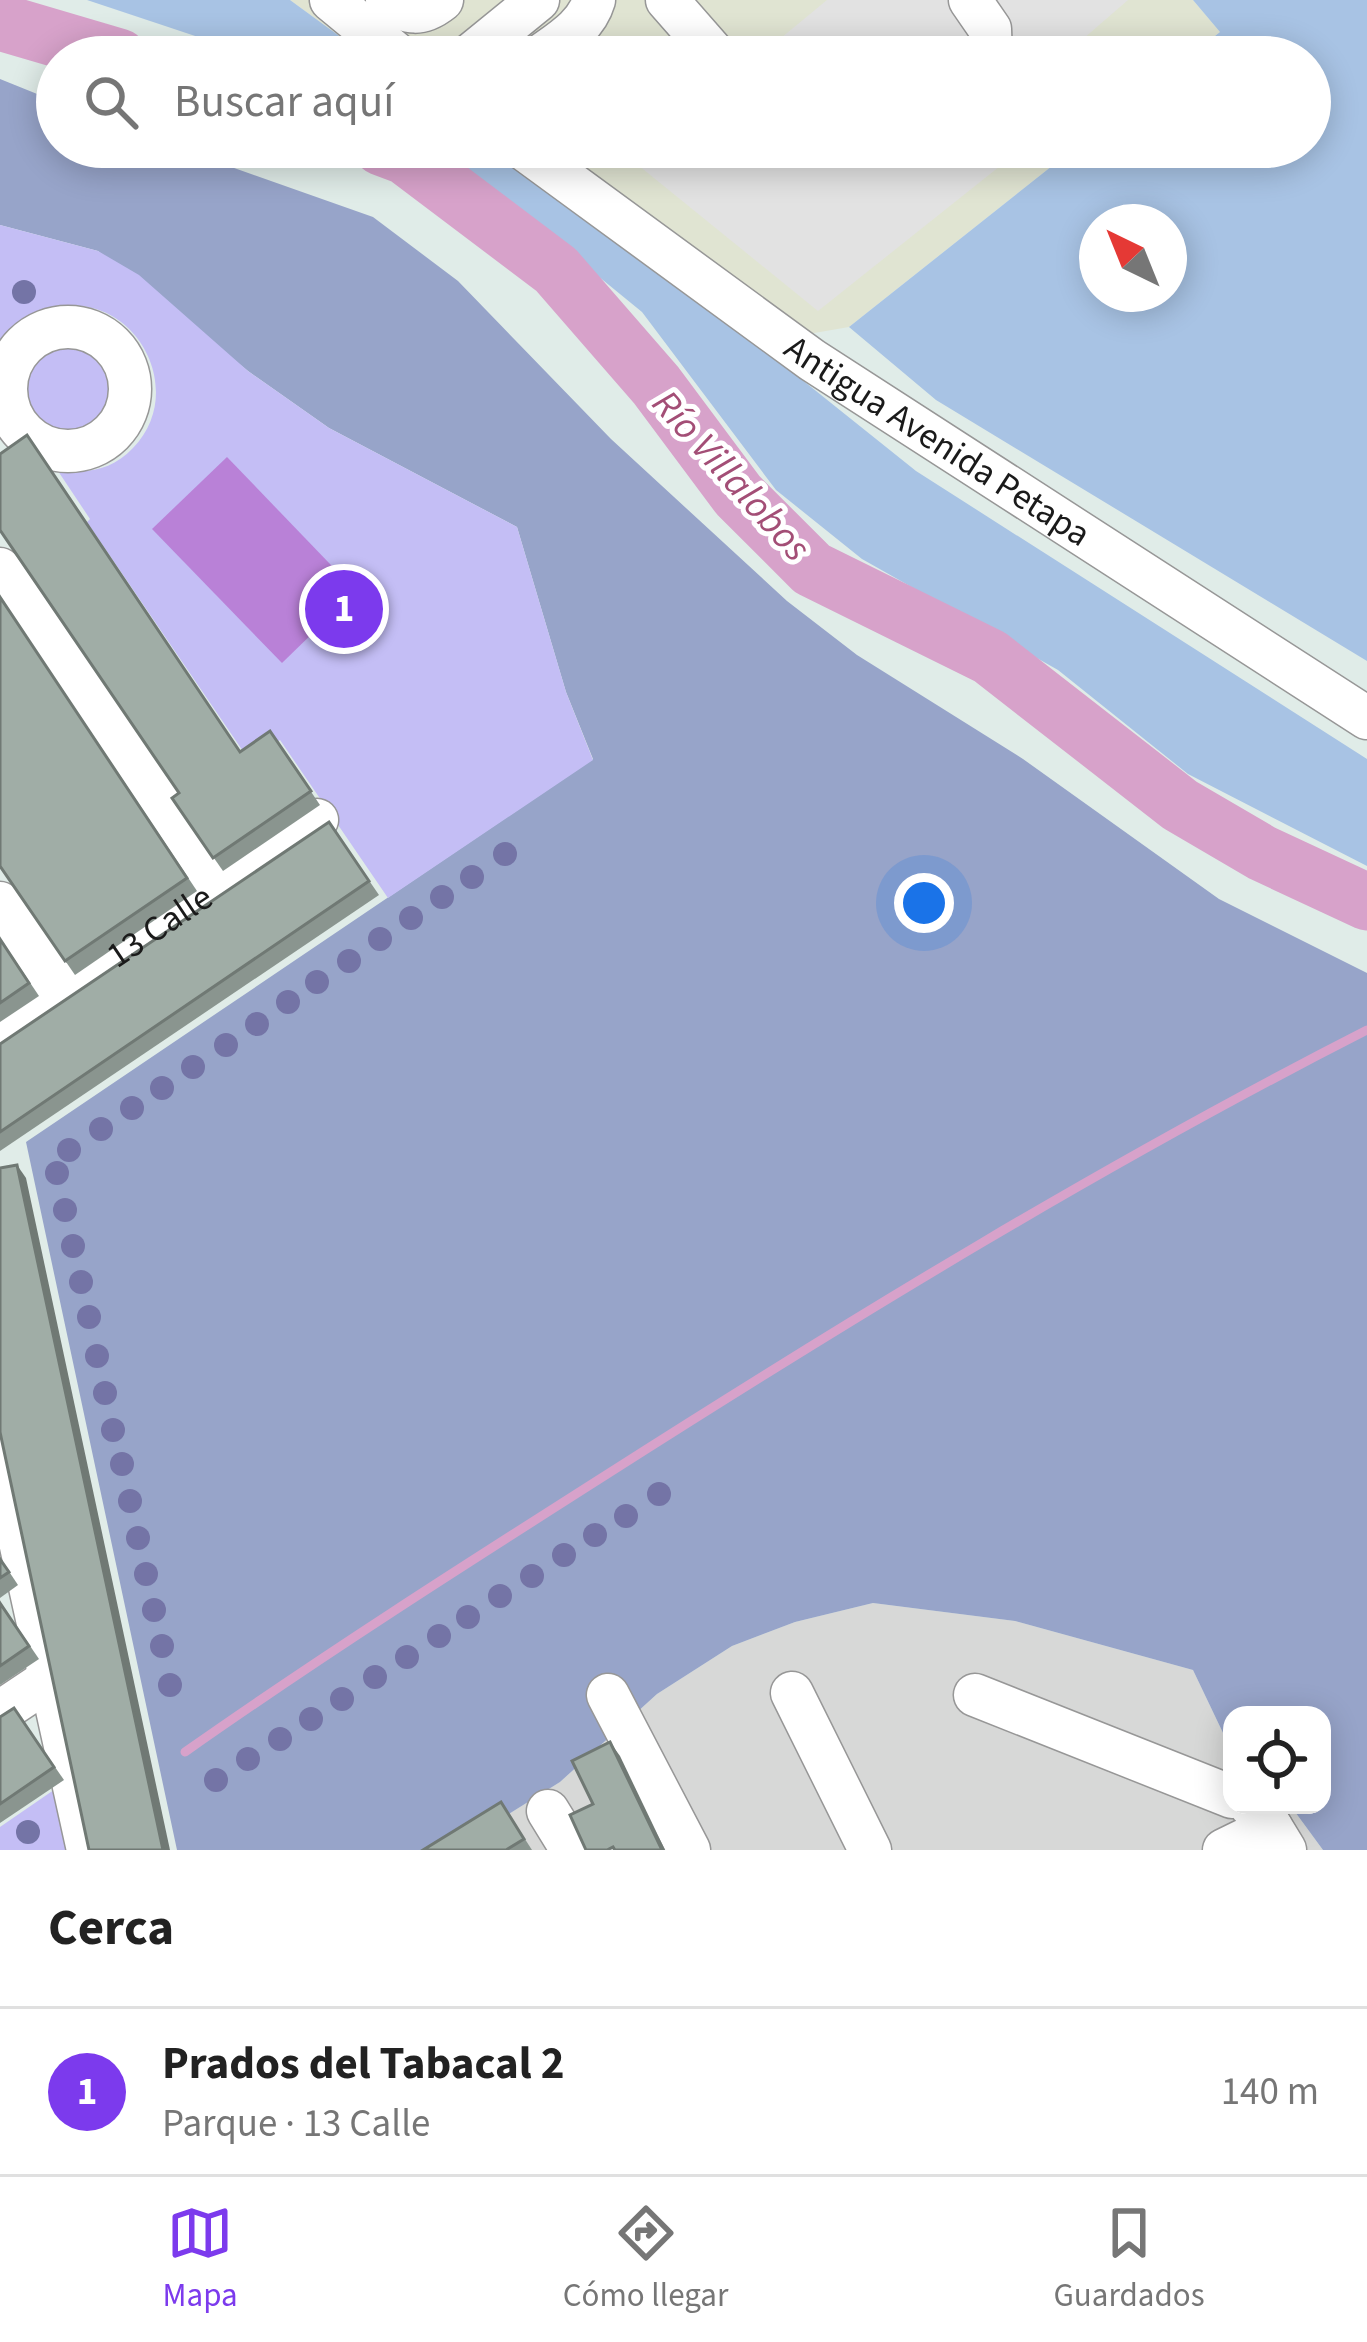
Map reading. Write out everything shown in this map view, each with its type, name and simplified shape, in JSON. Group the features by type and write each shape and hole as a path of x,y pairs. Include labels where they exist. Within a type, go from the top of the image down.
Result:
{"street":[{"path":"332,0 375,36"},
{"path":"387,0 416,14 442,0"},
{"path":"494,36 538,0"},
{"path":"568,36 590,12 594,0"},
{"path":"667,0 699,36"},
{"path":"970,0 990,36"},
{"name":"Antigua Avenida Petapa","path":"550,168 812,360 1367,718"},
{"path":"0,568 217,887"},
{"name":"13 Calle","path":"0,1033 316,820"},
{"path":"0,903 61,992"},
{"path":"3,1480 88,1850"},
{"path":"0,1712 51,1678"},
{"path":"792,1694 870,1850"},
{"path":"608,1695 689,1850"},
{"path":"975,1695 1223,1793"},
{"path":"548,1811 572,1850"},
{"path":"1224,1850 1269,1827"}],"shaded area":[{"path":"87,0 290,0 339,36 195,36"},
{"path":"290,0 1193,0 1220,32 1215,36 339,36"},
{"path":"827,0 1128,0 1086,36 783,36"},
{"path":"1193,0 1367,0 1367,661 936,400 849,327 1050,168 1331,168 1331,36 1215,36 1220,32"},
{"path":"0,79 36,94 36,168 234,168 373,217 458,281 611,439 787,601 857,655 1023,759 1219,899 1367,973 1367,1850 1323,1850 1297,1814 1331,1814 1331,1706 1223,1706 1223,1733 1193,1670 1015,1621 873,1603 795,1622 732,1646 657,1694 560,1782 451,1850 177,1850 26,1142 593,759 566,692 517,527 329,428 248,371 98,251 0,225"},
{"path":"466,168 518,168 756,343 916,471 1367,759 1367,866 1188,774 1058,670 862,559 776,490 642,312"},
{"path":"518,168 1050,168 849,327 756,343"},
{"path":"642,168 998,168 818,311"},
{"path":"0,225 98,251 139,275 248,371 329,428 517,527 566,692 593,760 388,898 280,740 249,760 87,522 90,519 56,468 97,469 133,448 151,419 156,387 148,356 130,330 104,312 73,306 37,315 0,342"},
{"path":"68,332 90,336 109,348 121,367 125,389 121,411 109,430 90,442 68,446 46,442 27,430 15,411 11,389 15,367 27,348 46,336"},
{"path":"227,457 356,591 282,663 152,529"},
{"path":"873,1603 1015,1621 1193,1670 1223,1733 1223,1814 1297,1814 1323,1850 451,1850 560,1782 657,1694 732,1646 795,1622"},
{"path":"64,1783 77,1850 0,1850 0,1827"}],"building":[{"path":"27,435 240,752 270,731 311,791 213,858 172,798 179,793 0,530 0,454"},
{"path":"0,597 187,878 65,961 0,866"},
{"path":"329,822 369,881 0,1132 0,1044"},
{"path":"0,939 29,983 0,1003"},
{"path":"17,1165 163,1850 89,1850 0,1432 0,1168"},
{"path":"0,1603 29,1646 0,1666"},
{"path":"14,1708 54,1767 0,1804 0,1717"},
{"path":"610,1742 662,1850 586,1850 570,1815 593,1804 572,1761"},
{"path":"501,1802 524,1839 506,1850 423,1850"}],"waterway":[{"name":"Río Villalobos","path":"0,22 48,36"},
{"name":"Río Villalobos","path":"421,168 556,270 656,385 738,495 812,569 990,657 1180,805 1262,853 1367,902"},
{"path":"185,1752 448,1576 888,1299 1173,1133 1367,1030"}],"place":[{"name":"Prados del Tabacal 2","path":"344,609"}]}
